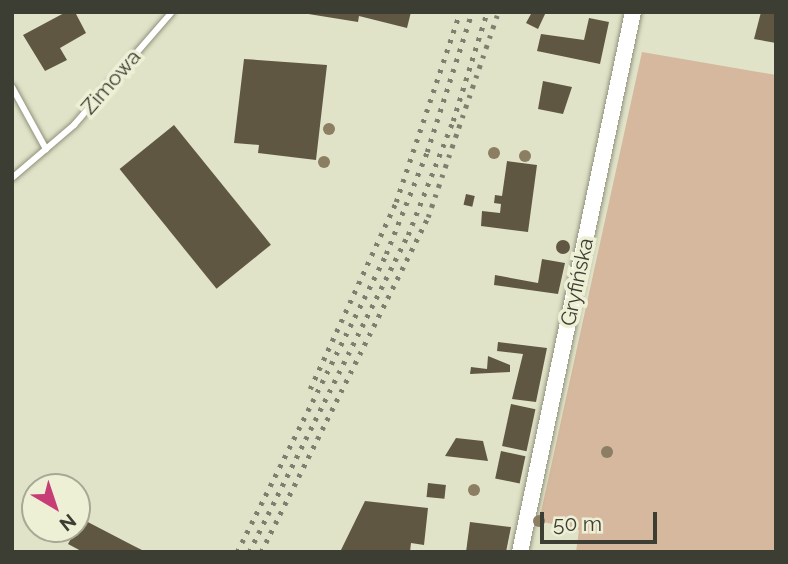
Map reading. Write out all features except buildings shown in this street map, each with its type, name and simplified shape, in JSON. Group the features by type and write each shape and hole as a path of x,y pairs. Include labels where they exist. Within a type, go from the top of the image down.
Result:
{"street":[{"name":"Gryfińska","path":"520,552 633,12"}],"lane":[{"name":"Zimowa","path":"12,178 74,125 172,12"},
{"path":"12,87 46,149"}],"shaded area":[{"path":"642,52 776,75 776,552 576,552 579,530 539,521"}],"railway":[{"path":"310,389 396,202 460,12"},
{"path":"237,552 386,254 427,152 472,12"},
{"path":"249,552 408,235 453,121 487,12"},
{"path":"261,552 428,217 498,12"}]}
